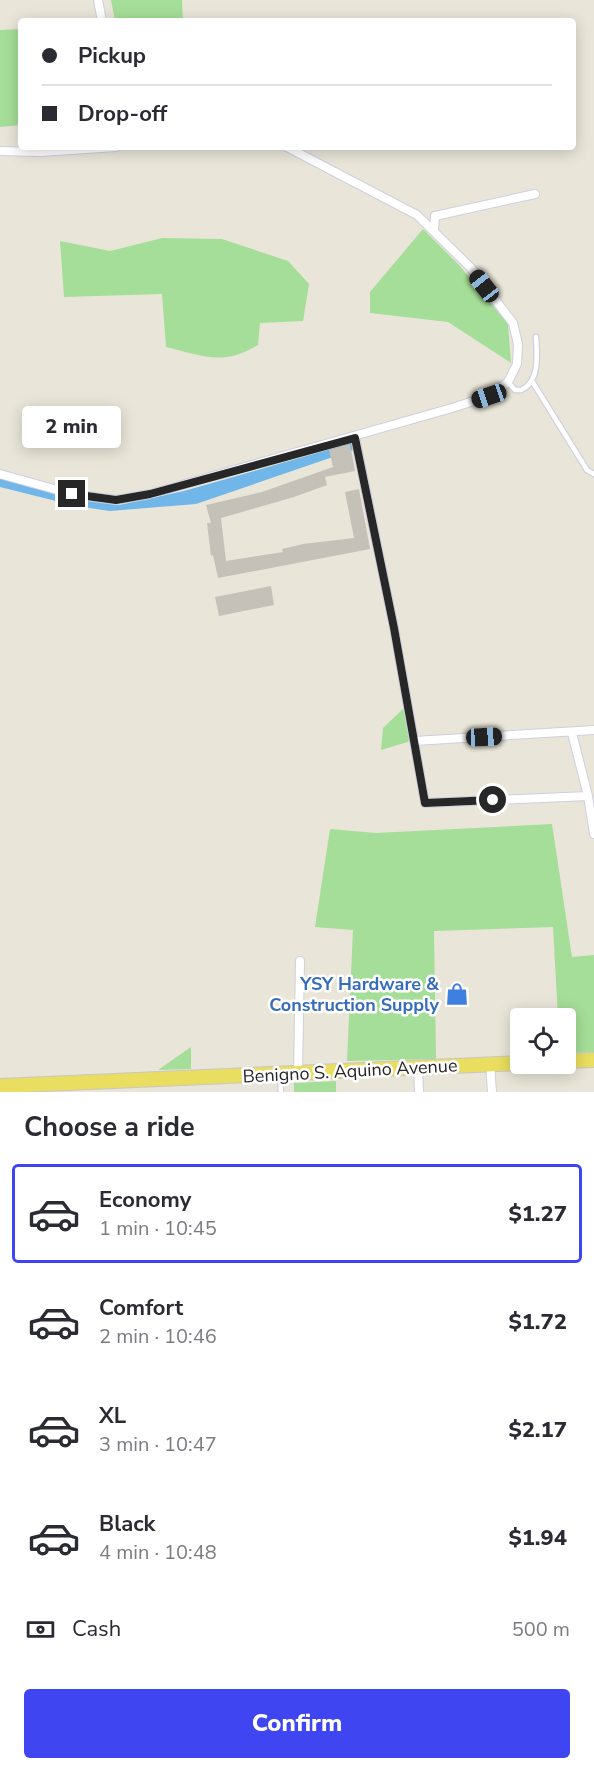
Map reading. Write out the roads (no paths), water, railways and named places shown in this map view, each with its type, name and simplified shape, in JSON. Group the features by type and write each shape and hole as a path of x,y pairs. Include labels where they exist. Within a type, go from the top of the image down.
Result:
{"main road":[{"path":"576,1061 594,1060"},
{"name":"Benigno S. Aquino Avenue","path":"0,1086 510,1063"}],"street":[{"path":"98,0 101,18"},
{"path":"0,151 70,150"},
{"path":"0,486 1,475 72,494 116,500 184,486 355,438 489,396 508,382 517,364 518,344 513,323 470,267 417,215 292,150"},
{"path":"434,231 435,216 535,194"},
{"path":"355,438 425,803 588,796"},
{"path":"414,741 594,730"},
{"path":"572,733 588,796 594,834"},
{"path":"298,1072 300,961"},
{"path":"490,1064 492,1092"},
{"path":"418,1067 419,1092"}],"lane":[{"path":"508,382 515,390 521,390 532,381 537,362 536,337"},
{"path":"532,381 587,470 594,474"},
{"path":"280,1074 280,1092"}],"water":[{"path":"359,441 362,447 196,504 110,511 76,506 0,487 0,478 83,499 119,505 184,491"}],"place":[{"name":"YSY Hardware & Construction Supply","path":"457,994"}]}
